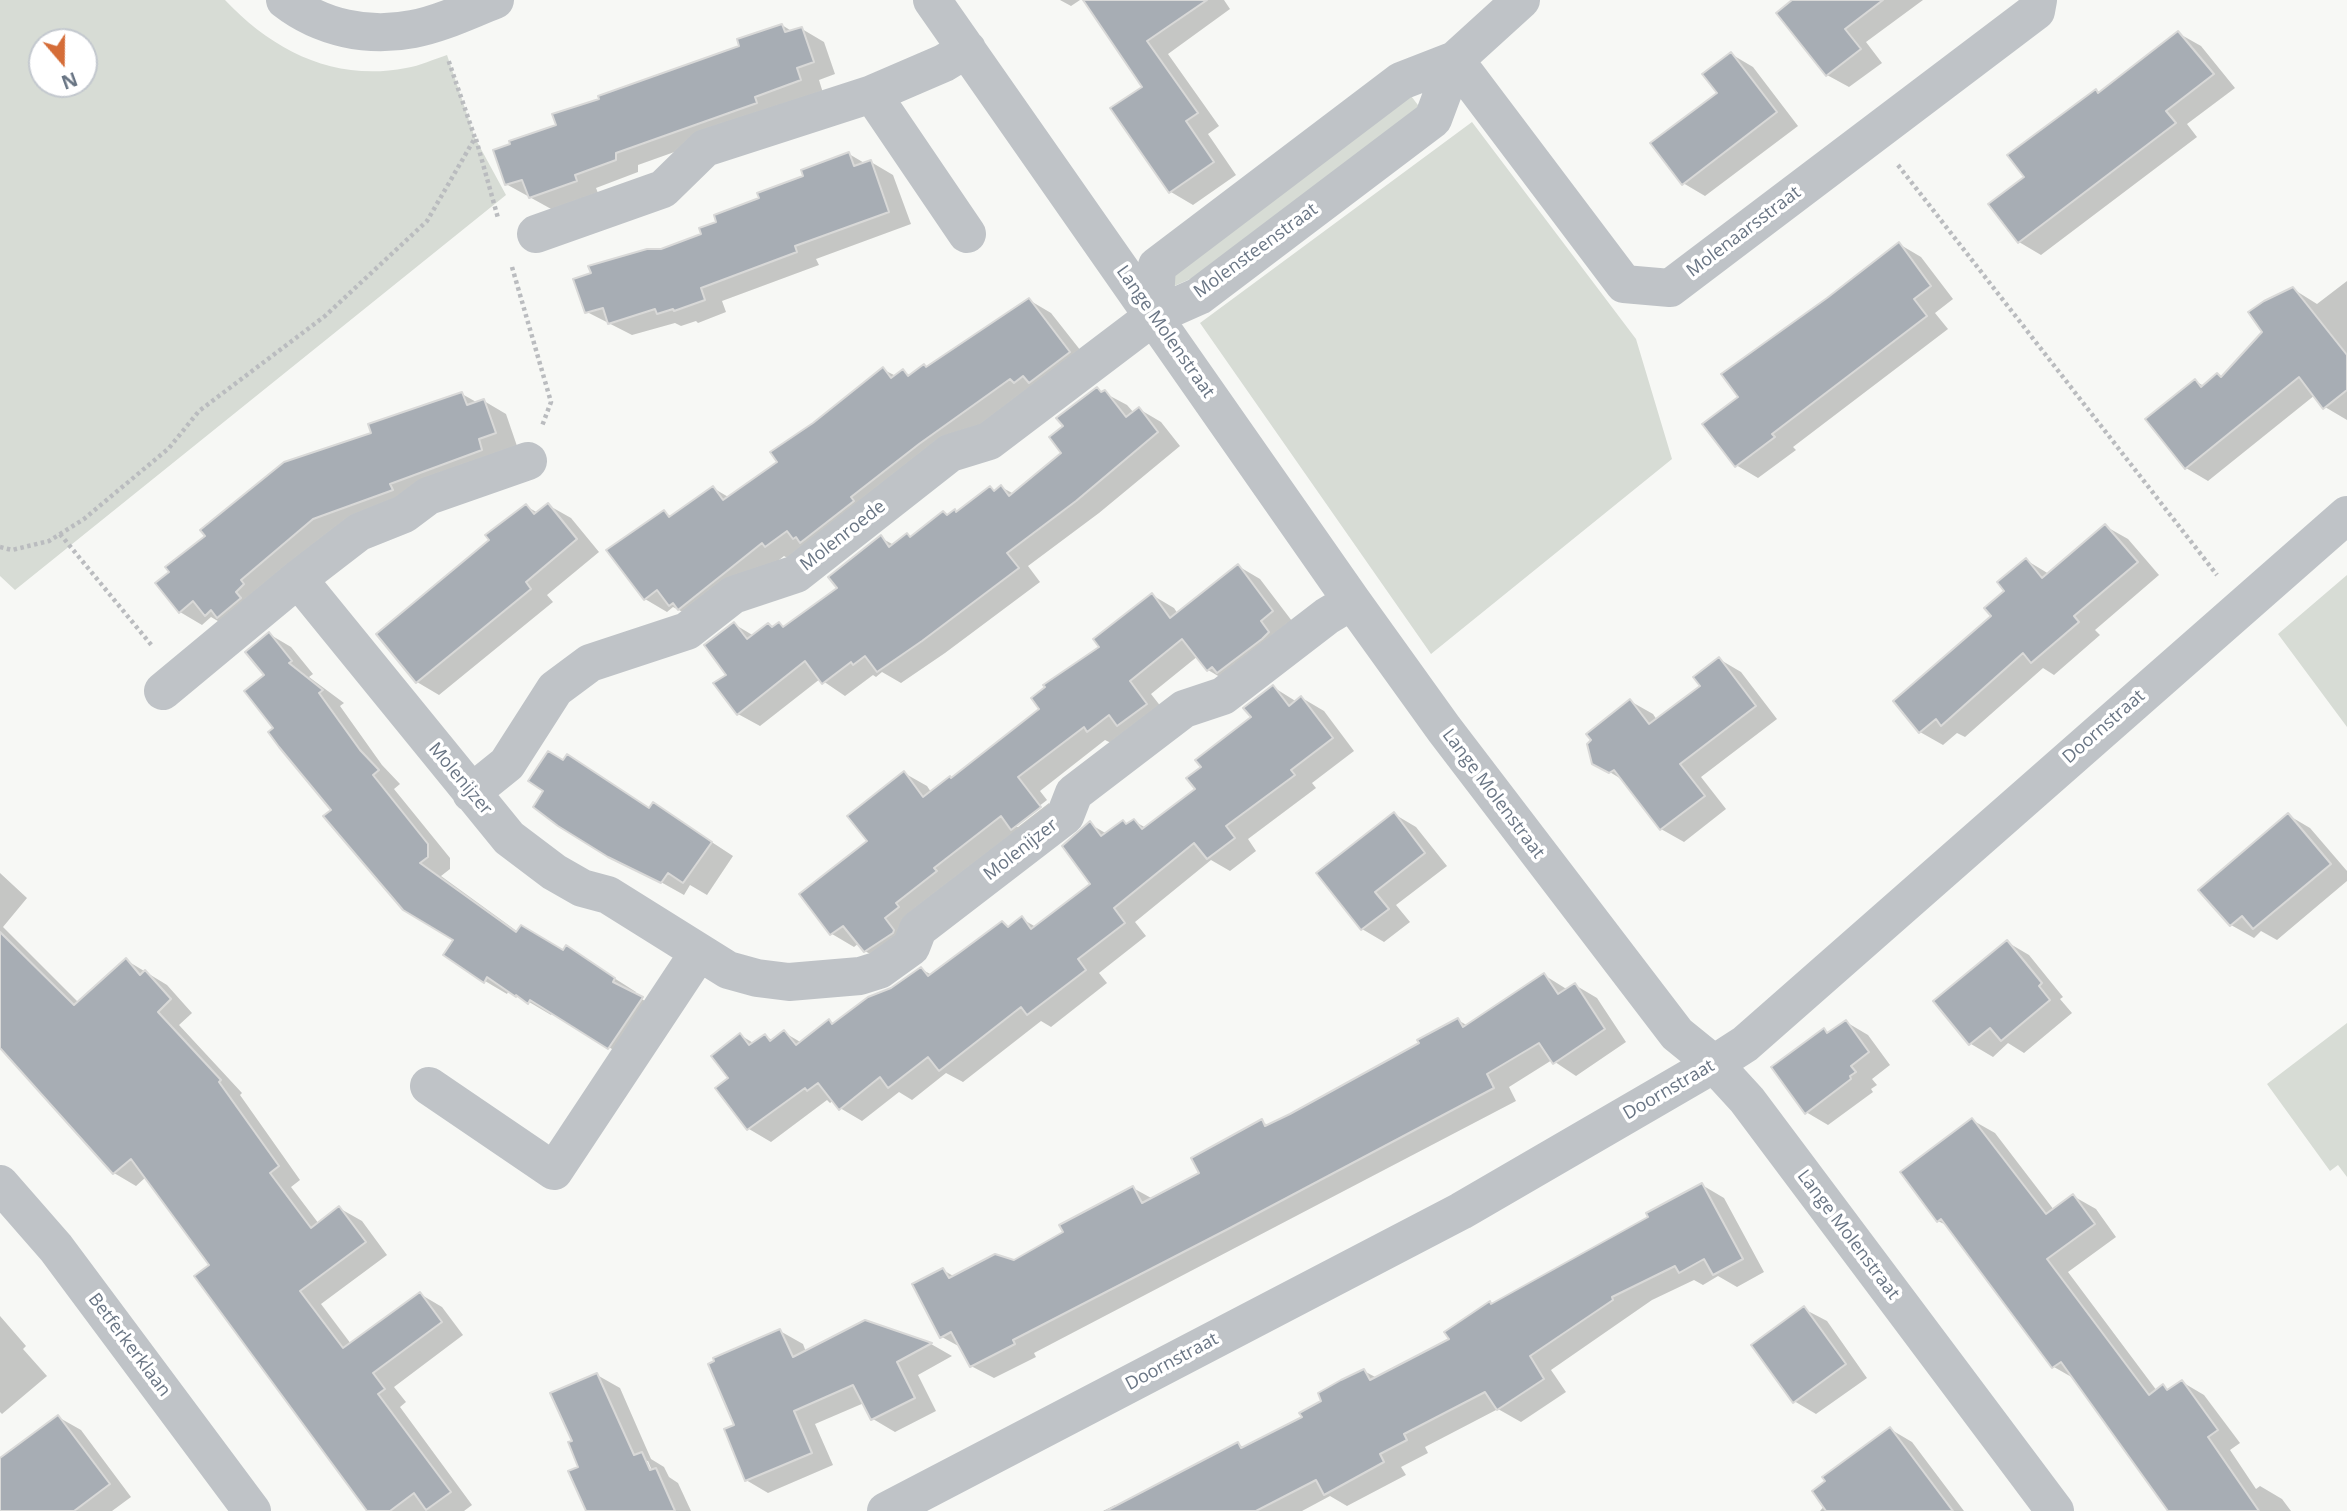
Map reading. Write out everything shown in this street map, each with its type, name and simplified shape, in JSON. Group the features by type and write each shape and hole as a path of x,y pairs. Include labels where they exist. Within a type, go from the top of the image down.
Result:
{"street":[{"path":"285,0 321,21 359,31 388,33 414,29 495,0"},
{"name":"Lange Molenstraat","path":"932,0 1444,729 1677,1034 1714,1064 1747,1100 2055,1511"},
{"path":"1154,316 1157,266 1401,81 1455,60 1521,0"},
{"name":"Molenaarsstraat","path":"1455,60 1624,284 1670,288 2036,11 2038,0"},
{"path":"516,240 663,189 705,148 872,94 944,63 967,49"},
{"path":"872,94 967,234"},
{"name":"Molenroede","path":"471,793 507,764 555,689 590,663 687,631 733,595 796,574 950,453 989,441 1154,316"},
{"path":"170,685 359,532 404,514 428,496 528,461"},
{"name":"Doornstraat","path":"886,1511 1461,1211 1745,1044 2347,515"},
{"name":"Molenijzer","path":"298,579 509,838 554,872 582,888 608,895 728,970 757,978 789,982 860,976 880,971 911,947 918,929 1065,816 1074,793 1184,709 1223,696 1328,616 1352,601"},
{"path":"429,1087 554,1171 699,952"},
{"name":"Betferkerklaan","path":"0,1184 55,1248 252,1511"}],"path":[{"path":"435,22 475,138 516,240 551,402 528,461"},
{"path":"1873,134 2242,606"},
{"path":"0,547 12,550 49,541 84,519 169,449 199,411 325,316 426,221 475,138"},
{"path":"60,534 170,685"}],"shaded area":[{"path":"0,0 225,0 264,34 285,48 330,66 380,71 411,67 447,55 475,138 506,195 15,590 0,576"},
{"path":"1408,92 1421,109 1213,269 1172,287 1169,277"},
{"path":"1472,122 1636,339 1672,459 1431,654 1200,323"},
{"path":"2347,575 2347,727 2278,634"},
{"path":"2347,1023 2347,1177 2338,1165 2330,1171 2267,1084"}],"building":[{"path":"1083,0 1207,0 1147,41 1198,113 1186,121 1214,162 1169,193 1110,108 1142,87"},
{"path":"1792,0 1883,0 1845,29 1861,49 1826,76 1776,13"},
{"path":"782,24 785,32 802,27 814,62 797,68 801,80 755,97 757,103 616,153 616,160 575,175 577,181 529,198 522,180 505,185 493,150 510,144 509,141 556,125 552,114 739,46 737,39"},
{"path":"2178,31 2214,74 2166,111 2176,123 2018,243 1988,204 2024,177 2007,155 2096,89 2098,93"},
{"path":"1731,52 1777,112 1682,185 1650,143 1717,93 1702,74"},
{"path":"849,152 854,166 871,160 889,212 795,246 797,252 701,288 705,300 674,311 673,309 657,314 655,309 608,324 603,308 585,313 573,279 591,273 588,266 647,249 661,249 701,234 699,228 716,222 714,215 759,198 757,193 803,176 801,170"},
{"path":"1899,242 1931,286 1914,299 1927,316 1772,434 1775,437 1735,467 1702,424 1738,397 1721,374"},
{"path":"2293,287 2347,355 2347,390 2323,409 2299,377 2185,469 2145,419 2195,379 2201,387 2217,373 2221,377 2262,332 2248,312"},
{"path":"1029,298 1070,352 1029,383 1023,376 1014,383 1010,379 851,497 854,501 800,543 787,531 765,547 762,543 678,610 673,603 669,606 657,590 644,600 606,550 664,510 669,517 713,486 723,500 777,462 770,452 813,423 883,367 891,378 903,369 908,376 924,364 926,367"},
{"path":"1097,387 1101,392 1105,390 1126,417 1139,407 1158,432 1076,501 1007,553 1019,568 877,672 865,656 853,665 851,662 822,684 805,661 737,715 713,683 726,675 704,645 734,622 747,639 768,623 772,627 779,622 783,627 837,588 828,577 881,535 889,547 907,533 910,537 943,511 947,515 955,509 956,512 990,486 994,491 1001,485 1009,496 1061,453 1049,437 1063,426 1056,418"},
{"path":"462,392 467,405 484,399 496,433 479,439 482,450 390,484 393,490 313,519 241,580 244,584 236,592 241,598 217,618 211,610 205,616 193,601 179,613 155,583 169,572 165,567 205,536 200,530 284,462 371,433 368,424"},
{"path":"548,503 577,539 526,582 531,589 416,683 376,634 489,540 485,535 526,504 534,514"},
{"path":"2105,524 2138,562 2074,616 2079,622 2031,663 2023,653 1941,726 1936,719 1919,733 1893,701 1991,616 1984,608 2004,591 1997,582 2026,558 2042,578"},
{"path":"1238,564 1273,611 1261,621 1269,632 1262,639 1217,673 1212,667 1207,671 1182,639 1130,681 1147,704 1117,726 1109,715 1087,732 1084,727 1018,777 1041,807 1011,830 1001,816 934,868 937,871 896,903 899,907 885,918 894,930 893,933 864,952 843,926 830,935 799,894 867,841 847,816 904,771 923,797 1039,709 1031,698 1045,687 1043,685 1099,647 1093,639 1152,593 1170,618"},
{"path":"269,632 292,661 289,663 323,690 319,693 360,750 379,770 373,775 428,844 428,857 420,863 516,932 521,925 563,950 566,945 615,978 613,982 643,997 608,1049 530,1000 528,1004 516,997 487,977 484,983 443,955 453,940 403,910 323,816 331,810 268,732 273,728 244,691 264,675 245,652"},
{"path":"1719,657 1756,706 1680,764 1705,796 1660,830 1614,770 1609,773 1592,764 1587,744 1591,740 1586,734 1630,699 1649,724 1700,686 1693,677"},
{"path":"1273,685 1289,706 1301,696 1333,738 1291,770 1295,775 1226,826 1235,838 1207,859 1194,843 1114,908 1125,923 1078,959 1086,970 1027,1015 1021,1007 939,1071 928,1057 888,1088 880,1077 839,1110 818,1083 807,1091 805,1088 747,1130 715,1088 728,1078 711,1056 740,1033 749,1045 765,1034 770,1041 784,1030 796,1045 829,1019 832,1024 868,997 891,988 921,967 928,976 1002,921 1008,927 1022,916 1031,929 1090,884 1062,846 1090,821 1101,836 1123,820 1126,824 1134,819 1142,829 1195,789 1186,778 1201,767 1195,760 1251,717 1243,708"},
{"path":"548,751 563,760 567,754 649,808 653,802 712,842 683,883 668,873 661,883 608,857 533,807 543,791 528,781"},
{"path":"1394,812 1425,853 1375,892 1389,909 1361,930 1316,873"},
{"path":"2288,813 2331,864 2253,929 2242,916 2230,926 2198,890"},
{"path":"0,932 74,1005 126,958 140,975 145,970 171,999 158,1012 221,1080 219,1082 279,1166 270,1173 311,1228 339,1206 366,1242 300,1291 343,1348 420,1292 442,1322 373,1373 385,1389 378,1394 451,1492 426,1510 414,1493 390,1511 367,1511 194,1276 209,1265 131,1159 113,1174 0,1048"},
{"path":"2007,940 2042,983 2039,986 2050,1000 2001,1041 1990,1028 1969,1045 1933,1001"},
{"path":"1544,973 1558,994 1575,983 1605,1029 1553,1064 1539,1043 1487,1074 1494,1088 1013,1340 1015,1344 970,1367 951,1332 940,1338 912,1284 943,1268 949,1278 995,1254 1014,1260 1063,1232 1059,1225 1133,1186 1142,1203 1199,1173 1191,1158 1262,1119 1265,1126 1290,1114 1419,1043 1417,1040 1458,1018 1463,1027"},
{"path":"1846,1020 1869,1052 1851,1066 1856,1072 1850,1076 1851,1079 1805,1114 1771,1067 1824,1028 1827,1033"},
{"path":"1972,1118 2046,1214 2073,1194 2095,1224 2047,1259 2149,1395 2163,1384 2167,1390 2182,1380 2218,1430 2208,1437 2259,1511 2168,1511 2061,1362 2052,1368 1941,1219 1937,1222 1900,1172"},
{"path":"1702,1183 1743,1259 1713,1275 1704,1259 1679,1273 1675,1266 1612,1297 1613,1300 1530,1356 1544,1379 1497,1410 1485,1392 1404,1434 1407,1440 1380,1454 1384,1462 1324,1495 1316,1480 1256,1511 1106,1511 1238,1442 1241,1448 1302,1417 1299,1413 1321,1401 1318,1393 1341,1380 1364,1369 1370,1380 1449,1339 1444,1332 1490,1301 1491,1304 1648,1217 1646,1213"},
{"path":"1804,1306 1846,1364 1793,1403 1751,1345"},
{"path":"865,1320 932,1343 897,1362 915,1398 871,1420 853,1385 794,1411 812,1453 745,1481 724,1429 734,1425 708,1364 714,1361 713,1358 780,1329 793,1357"},
{"path":"597,1373 634,1455 642,1452 650,1470 656,1468 675,1511 586,1511 568,1471 578,1467 568,1442 572,1441 550,1393"},
{"path":"58,1415 110,1484 74,1511 0,1511 0,1458"},
{"path":"1890,1427 1953,1511 1826,1511 1812,1491 1825,1481 1822,1477"}]}
